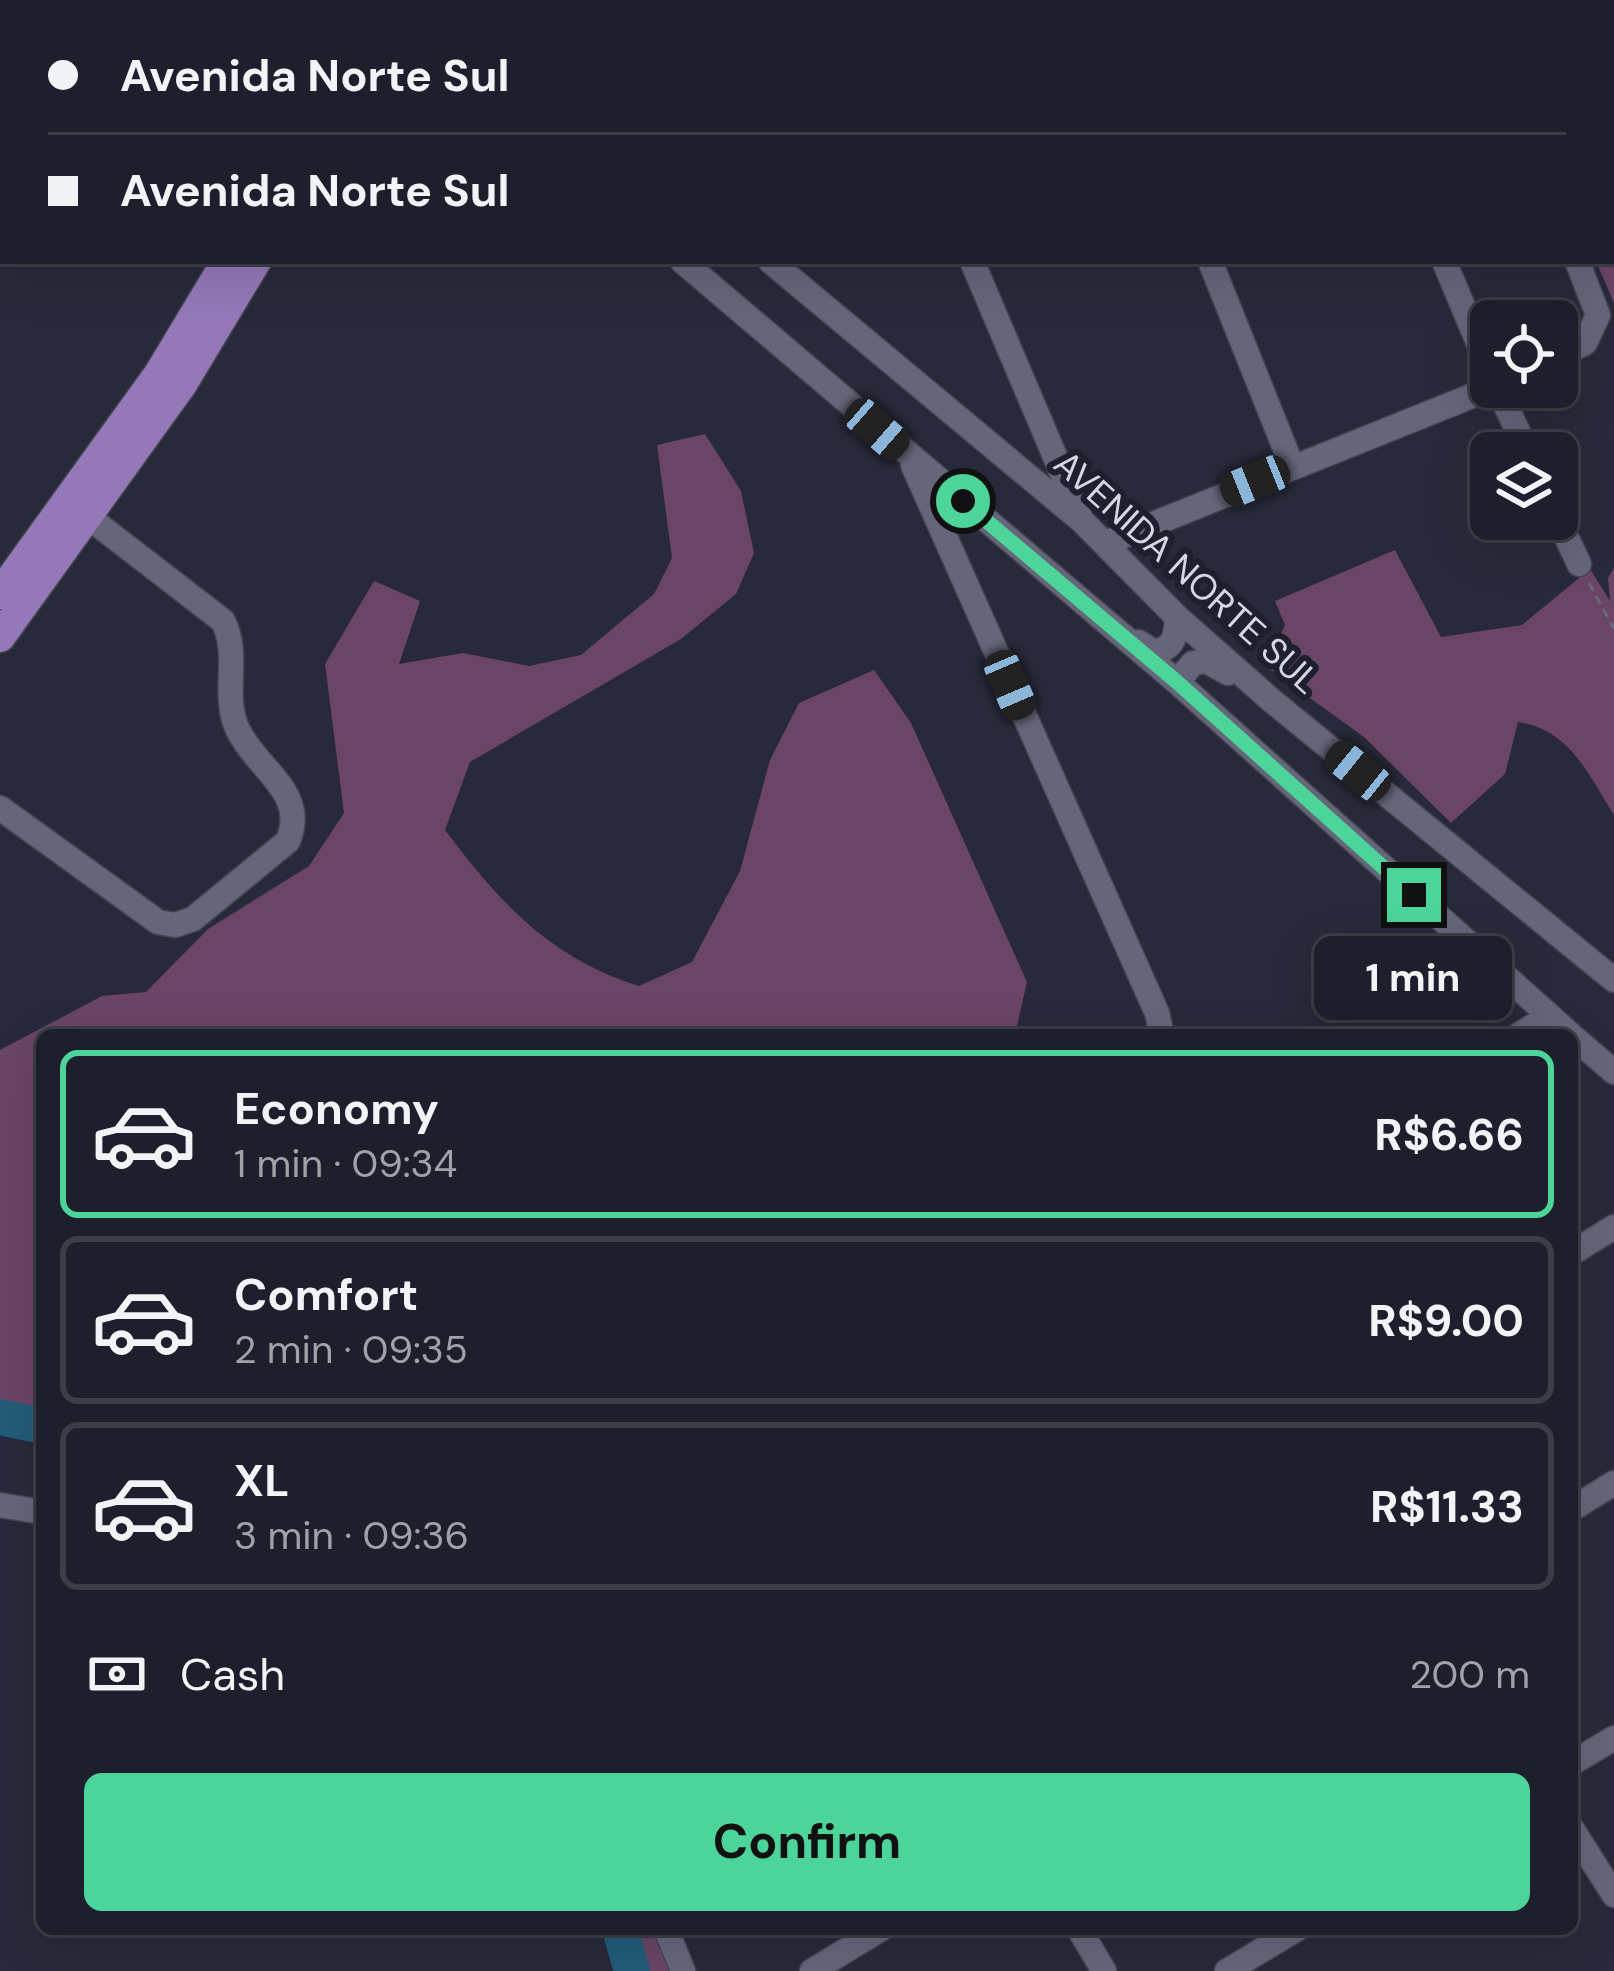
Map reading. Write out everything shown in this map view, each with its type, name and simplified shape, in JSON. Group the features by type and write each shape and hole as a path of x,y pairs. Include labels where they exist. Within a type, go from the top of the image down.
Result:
{"main road":[{"path":"0,594 168,360 225,264"},
{"path":"0,637 194,368 254,264"}],"street":[{"path":"685,264 1177,682 1565,1029"},
{"name":"AVENIDA NORTE SUL","path":"774,264 1082,520 1178,617 1271,700 1614,980"},
{"path":"973,264 1082,520"},
{"path":"1211,264 1292,466"},
{"path":"1445,264 1470,323"},
{"path":"1577,264 1598,315 1585,343 1578,346"},
{"path":"1106,543 1470,397"},
{"path":"910,458 1161,1029"},
{"path":"0,808 158,922 176,925 193,919 288,842 295,823 294,807 239,733 232,715 234,642 223,621 87,516"},
{"path":"1568,540 1579,564"},
{"path":"1105,622 1154,652 1168,647 1176,637 1178,617"},
{"path":"1177,682 1193,663 1206,661 1271,700"},
{"path":"1528,1029 1549,1016"},
{"path":"1578,1040 1614,1072"},
{"path":"1578,1249 1614,1227"},
{"path":"1578,1505 1614,1484"},
{"path":"0,1505 36,1511"},
{"path":"1578,1759 1614,1738"},
{"path":"1578,1838 1614,1895"},
{"path":"668,1935 683,1971"},
{"path":"812,1971 871,1935"},
{"path":"1083,1935 1104,1971"},
{"path":"1227,1971 1287,1935"}],"path":[{"path":"1579,564 1614,629"}],"shaded area":[{"path":"1597,264 1614,264 1614,303"},
{"path":"705,434 741,491 754,553 736,594 681,639 470,762 445,830 529,925 579,960 639,986 692,962 740,871 770,760 799,703 874,670 911,723 1027,982 1016,1029 40,1029 102,996 146,992 208,929 309,866 344,813 325,664 374,581 420,601 399,664 463,653 529,666 581,655 654,594 672,558 657,445"},
{"path":"1395,550 1441,637 1522,625 1590,569 1610,601 1608,578 1614,568 1614,815 1564,744 1518,722 1505,774 1451,823 1364,737 1267,667 1285,625 1275,601"},
{"path":"36,1031 36,1437 0,1430 0,1050"},
{"path":"619,1935 671,1935 673,1971 623,1971"}],"waterway":[{"path":"0,1417 36,1425"},
{"path":"622,1935 632,1971"}],"route":[{"path":"963,501 1177,682 1414,895"}]}
